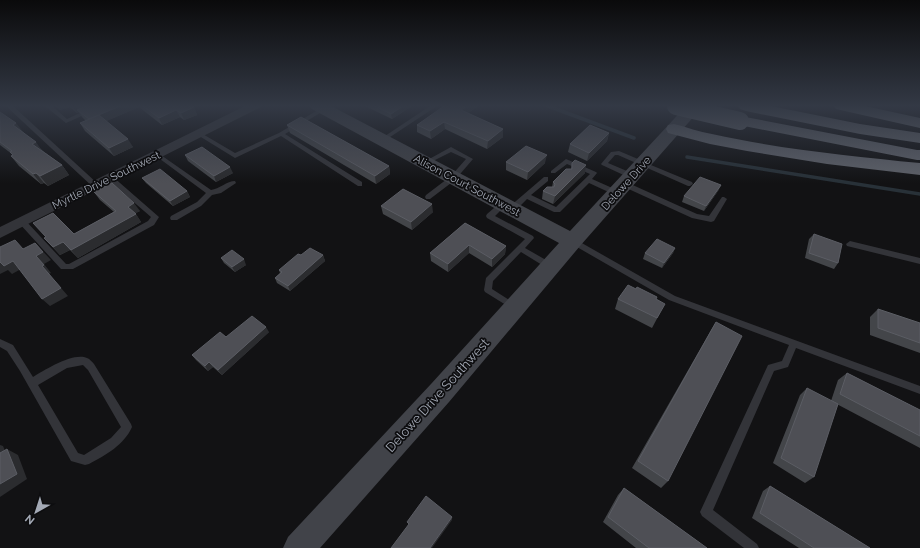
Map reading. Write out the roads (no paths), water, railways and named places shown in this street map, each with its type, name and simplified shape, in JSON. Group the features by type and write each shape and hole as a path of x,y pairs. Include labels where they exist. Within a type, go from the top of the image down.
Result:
{"highway":[{"path":"682,132 699,137 740,145 920,169"},
{"path":"824,132 920,156"},
{"path":"877,132 920,138"}],"street":[{"name":"Myrtle Drive Southwest","path":"0,233 204,132"},
{"name":"Alison Court Southwest","path":"366,132 573,241"},
{"name":"Delowe Drive","path":"573,241 672,132"},
{"name":"Delowe Drive Southwest","path":"299,548 440,393 573,241"}],"lane":[{"path":"37,132 96,186"},
{"path":"199,134 235,156 285,132"},
{"path":"382,140 395,132"},
{"path":"281,134 360,184"},
{"path":"425,163 451,149 470,159 453,178 428,197"},
{"path":"158,155 210,193"},
{"path":"526,196 557,210 564,199 575,188 594,174 566,161 557,171"},
{"path":"632,176 695,216 711,219 724,199"},
{"path":"584,180 632,176 690,184"},
{"path":"22,222 64,268 70,267 151,223 155,217 110,178"},
{"path":"515,307 488,290 489,280 530,238 490,216 540,188 546,179"},
{"path":"174,218 199,204 210,193 219,191 233,183"},
{"path":"573,241 672,298 920,390"},
{"path":"850,244 920,261"},
{"path":"520,248 550,266"},
{"path":"0,343 10,348 75,457 85,460 99,452 123,434 127,427 91,367 85,361 75,361 60,367 32,383"},
{"path":"753,548 706,512 771,368 785,364 794,343"}],"waterway":[{"path":"617,132 634,138"},
{"path":"687,157 920,194"}]}
